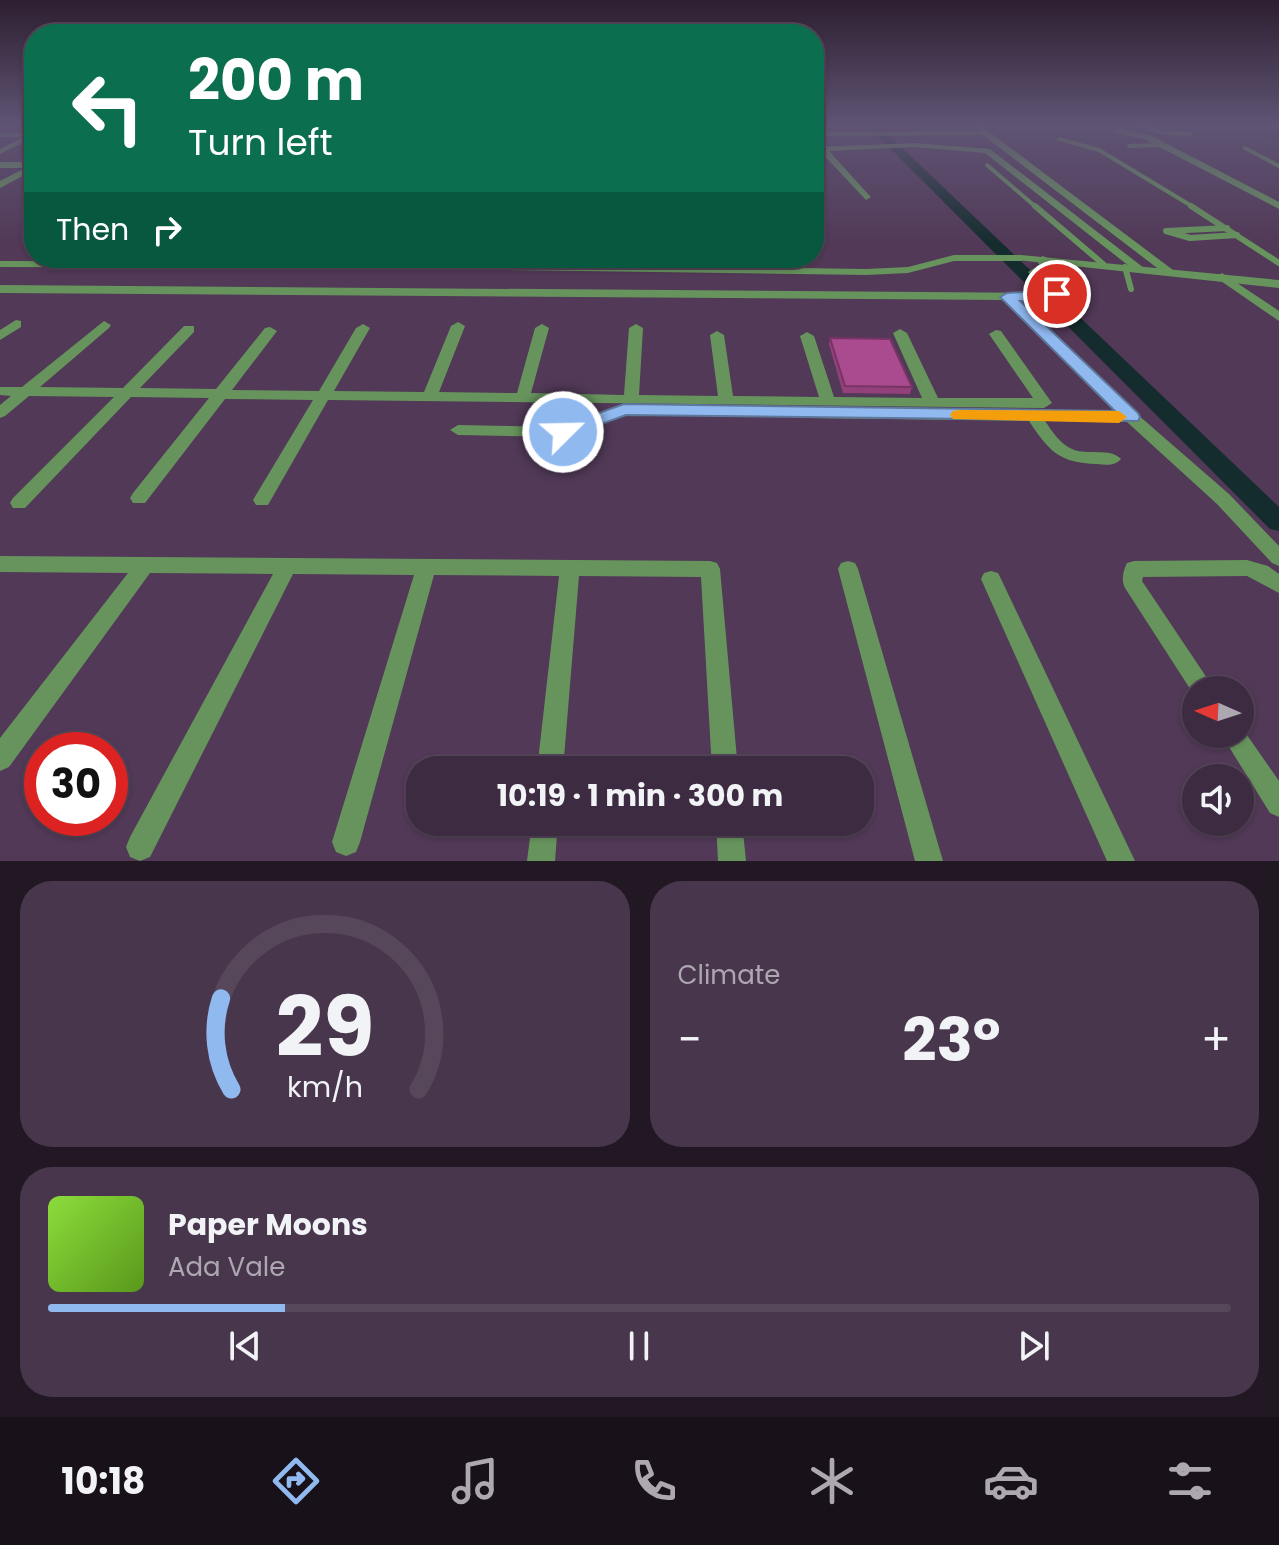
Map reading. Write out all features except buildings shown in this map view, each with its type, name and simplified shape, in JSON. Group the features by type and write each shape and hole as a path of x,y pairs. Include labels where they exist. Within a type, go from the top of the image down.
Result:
{"street":[{"path":"834,165 866,197"},
{"path":"1005,165 1131,267"},
{"path":"1030,165 1169,272"},
{"path":"1201,165 1279,206"},
{"path":"0,185 24,172"},
{"path":"594,268 879,272 908,270 954,258 1021,258 1279,284"},
{"path":"0,289 1056,297 1034,272 1045,267 1043,259"},
{"path":"0,264 24,264"},
{"path":"1222,277 1279,317"},
{"path":"1012,297 1131,417 1223,499 1279,558"},
{"path":"0,336 16,324"},
{"path":"0,413 104,325"},
{"path":"430,396 458,326"},
{"path":"262,500 363,328"},
{"path":"523,397 542,328"},
{"path":"631,398 636,328"},
{"path":"19,503 189,329"},
{"path":"139,498 270,331"},
{"path":"900,333 932,402"},
{"path":"0,391 1044,403 996,334"},
{"path":"717,335 726,401"},
{"path":"807,336 828,402"},
{"path":"458,430 563,432 624,410 1131,417"},
{"path":"1034,416 1060,452 1079,459 1113,459"},
{"path":"0,564 710,569 724,756"},
{"path":"0,758 145,565"},
{"path":"140,847 287,566"},
{"path":"346,842 427,566"},
{"path":"551,756 570,568"},
{"path":"1194,676 1132,582 1134,569 1247,568 1261,572 1279,585"},
{"path":"848,569 929,861"},
{"path":"991,579 1121,861"},
{"path":"1242,748 1279,804"},
{"path":"541,861 544,836"},
{"path":"730,836 732,861"}],"lane":[{"path":"987,165 1103,264"},
{"path":"1124,165 1279,263"},
{"path":"1227,228 1166,231 1176,237 1238,235"},
{"path":"1131,267 1131,289"}],"waterway":[{"path":"913,165 1279,522"}],"slow traffic":[{"path":"959,415 1119,417"}],"route":[{"path":"563,432 624,410 1131,417 1007,297 1056,297 1057,294"}]}
